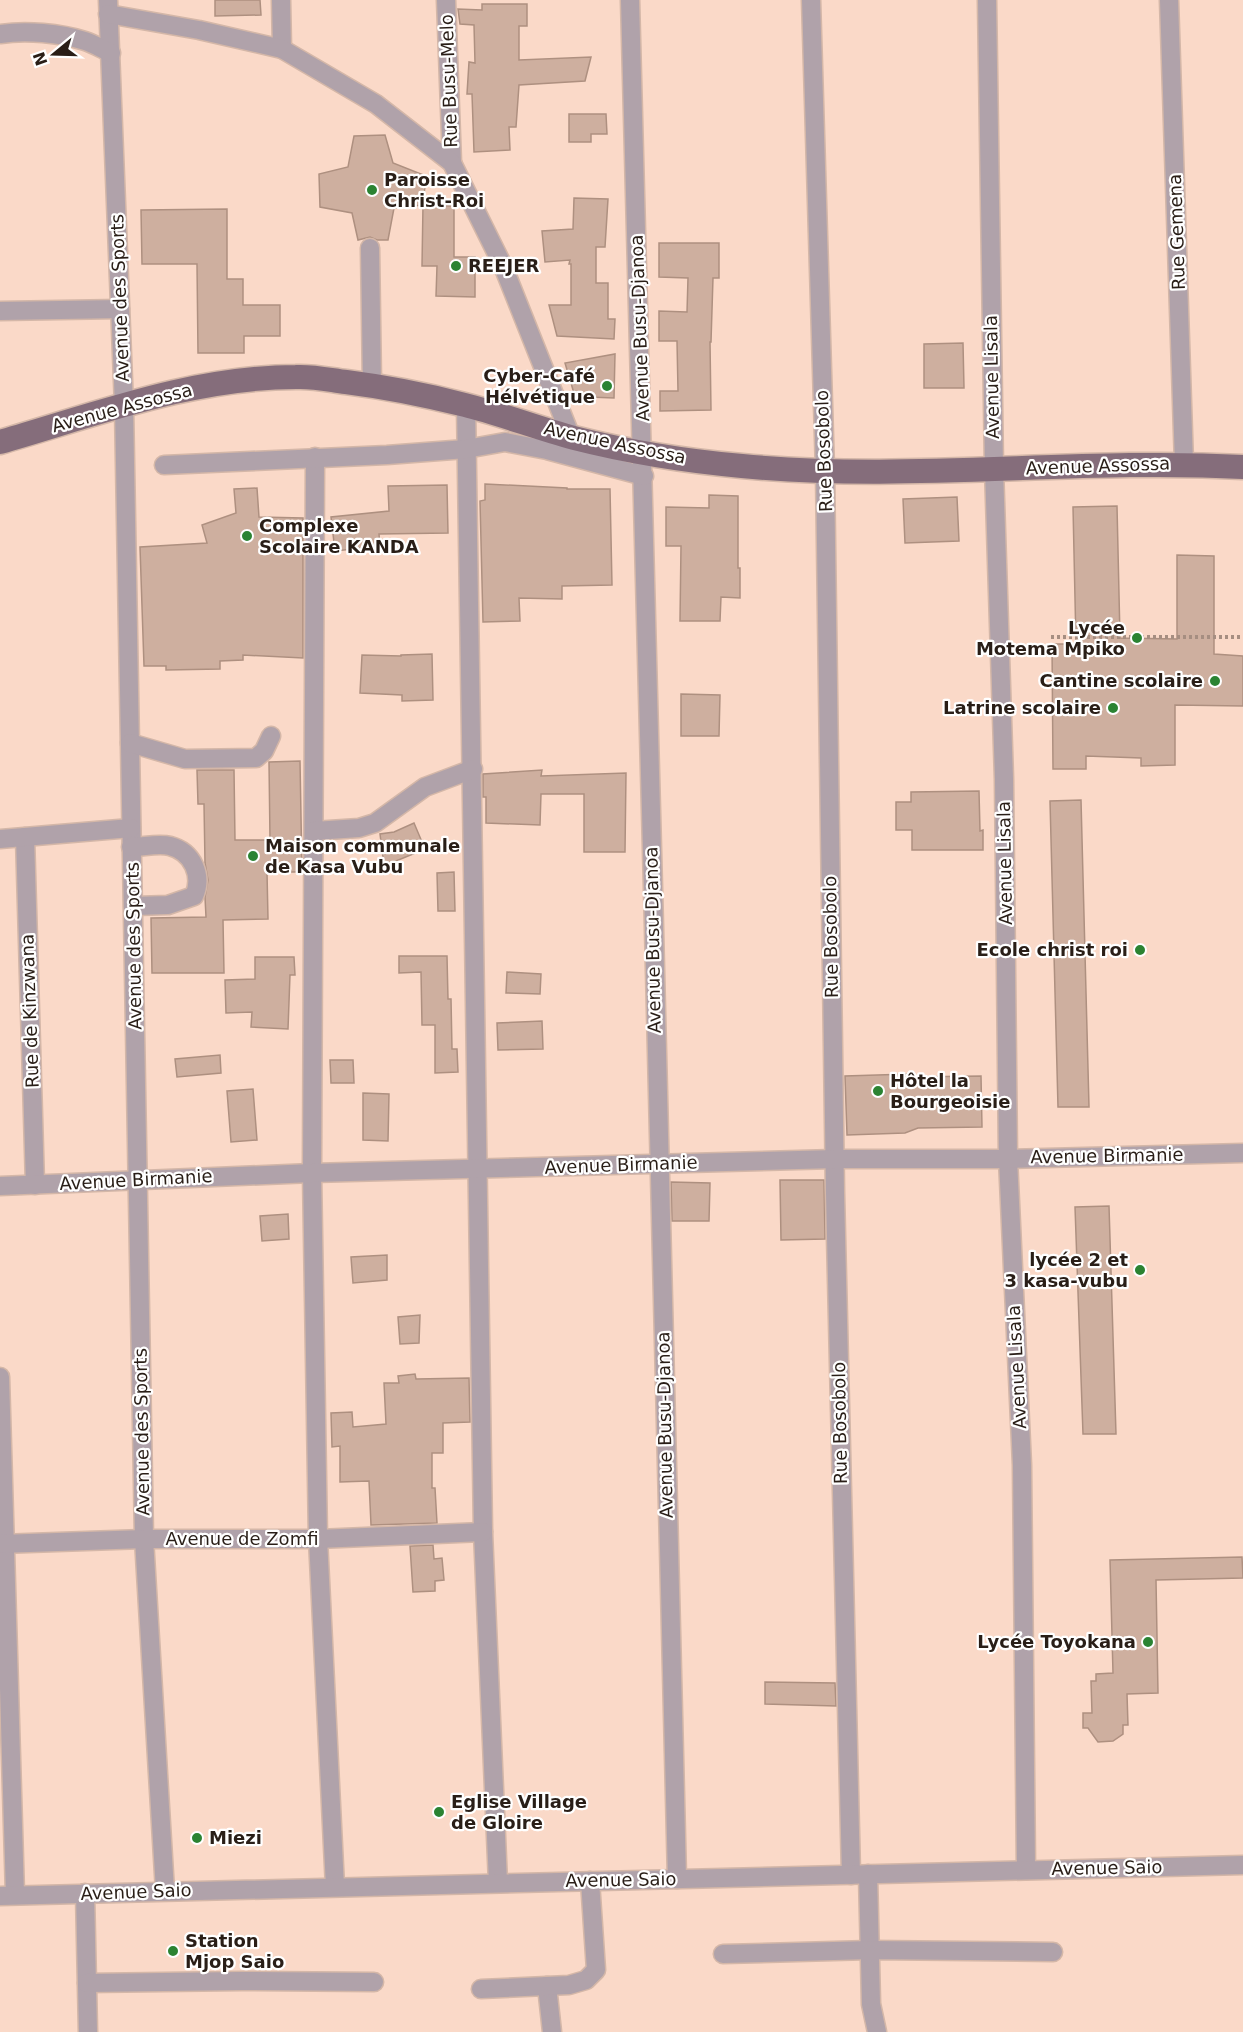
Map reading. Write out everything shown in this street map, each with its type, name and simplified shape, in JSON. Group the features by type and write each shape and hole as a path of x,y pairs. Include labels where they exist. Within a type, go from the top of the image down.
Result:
{"main road":[{"name":"Avenue Assossa","path":"0,442 162,394 257,379 299,376 372,385 466,405 571,437 644,464 744,466 825,471 994,470 1184,464 1243,467"}],"street":[{"path":"281,0 282,49"},
{"name":"Rue Busu-Melo","path":"446,0 452,163"},
{"name":"Avenue Busu-Djanoa","path":"630,0 644,464 658,1163 677,1879"},
{"name":"Rue Bosobolo","path":"811,0 825,471 835,1159 859,1875 870,1950 871,2004 877,2032"},
{"name":"Avenue Lisala","path":"987,0 994,470 1004,779 1008,1159 1022,1465 1026,1870"},
{"name":"Rue Gemena","path":"1169,0 1184,464"},
{"path":"108,7 282,49 376,104 452,163 503,266 571,437"},
{"name":"Avenue des Sports","path":"108,7 124,406 144,1539 165,1891"},
{"path":"0,34 58,35 85,41 111,53"},
{"path":"370,248 372,385"},
{"path":"0,311 120,309"},
{"path":"466,405 483,1532 498,1883"},
{"path":"164,465 466,449 493,443 516,443 644,464"},
{"path":"315,457 312,1173 318,1539 335,1887"},
{"path":"130,743 185,759 256,758 264,751 271,736"},
{"path":"314,831 359,828 375,823 425,787 473,769"},
{"path":"0,839 131,828"},
{"name":"Rue de Kinzwana","path":"25,837 35,1185"},
{"path":"131,847 170,846 185,854 197,871 198,886 194,896 168,905 134,906"},
{"name":"Avenue Birmanie","path":"0,1186 138,1179 658,1163 835,1159 1008,1159 1243,1153"},
{"path":"0,1377 7,1896"},
{"name":"Avenue de Zomfi","path":"2,1544 144,1539 318,1539 483,1532"},
{"name":"Avenue Saio","path":"7,1896 1243,1865"},
{"path":"481,1989 569,1985 586,1980 596,1970 590,1881"},
{"path":"85,1893 88,2032"},
{"path":"723,1954 870,1950 1053,1952"},
{"path":"87,1983 374,1982"},
{"path":"547,1986 552,2032"}],"path":[{"path":"1051,638 1243,637"}],"building":[{"path":"215,0 260,0 261,15 215,16"},
{"path":"482,4 527,4 527,26 519,26 519,60 591,57 585,81 519,85 516,127 509,127 510,150 474,152 472,94 467,94 469,62 475,63 474,25 460,24 458,9 482,10"},
{"path":"569,114 606,114 607,134 591,134 591,142 569,142"},
{"name":"Paroisse Christ-Roi","path":"385,135 393,163 426,176 423,205 394,208 388,240 377,240 370,237 358,240 352,213 320,207 319,174 348,167 354,136"},
{"path":"574,198 608,199 605,247 596,247 596,283 608,283 608,319 615,319 614,339 557,336 549,305 571,305 571,264 569,264 570,260 545,262 542,231 573,229"},
{"path":"423,205 454,206 454,257 475,257 475,297 436,296 437,266 422,266"},
{"path":"227,209 227,279 243,279 243,305 280,305 280,336 244,336 244,353 198,353 197,264 142,264 141,210"},
{"path":"659,243 719,243 719,278 713,278 710,342 711,410 660,411 660,391 678,391 677,341 659,341 659,311 687,312 688,278 659,277"},
{"path":"963,343 964,388 924,388 924,344"},
{"path":"615,354 614,398 588,397 576,400 565,363"},
{"path":"485,484 610,489 612,585 562,586 562,599 519,598 520,621 483,622 480,501 485,500"},
{"path":"447,485 448,533 379,534 380,546 335,551 331,517 389,511 388,486"},
{"path":"257,488 259,517 303,518 303,658 243,655 243,660 220,661 220,669 166,670 166,666 144,666 140,547 207,543 202,525 236,513 234,489"},
{"path":"709,495 738,496 740,598 721,597 720,621 680,621 681,546 666,546 666,507 709,508"},
{"path":"957,497 959,541 905,543 903,499"},
{"path":"1117,506 1120,638 1177,639 1177,555 1214,556 1214,654 1243,656 1243,706 1175,705 1175,765 1141,766 1141,758 1086,756 1086,769 1053,769 1052,644 1076,644 1073,507"},
{"path":"432,654 433,700 402,701 402,695 360,693 362,655"},
{"path":"681,694 720,695 719,736 681,736"},
{"name":"Maison communale de Kasa Vubu","path":"300,761 302,872 267,872 268,919 223,920 224,973 152,973 151,918 206,917 205,897 208,880 205,863 204,804 198,804 197,770 234,770 235,840 270,840 269,762"},
{"path":"542,770 541,776 626,773 625,852 584,852 584,794 541,794 540,825 486,823 483,774"},
{"path":"979,791 983,850 912,850 912,830 896,830 896,802 911,802 911,792"},
{"path":"1081,800 1089,1107 1058,1107 1050,801"},
{"path":"414,823 425,849 384,866 380,834 394,832"},
{"path":"454,872 455,911 438,911 437,873"},
{"path":"399,956 447,956 452,1049 457,1049 458,1072 435,1073 435,1025 422,1025 421,972 399,973"},
{"path":"255,957 294,957 295,975 290,975 288,1029 251,1027 252,1012 226,1013 225,980 255,979"},
{"path":"507,972 541,974 540,994 506,993"},
{"path":"542,1021 543,1049 498,1050 497,1023"},
{"path":"220,1055 221,1073 177,1077 175,1059"},
{"path":"330,1060 353,1060 354,1083 331,1083"},
{"path":"909,1074 909,1077 981,1076 982,1127 918,1128 905,1133 847,1135 845,1076"},
{"path":"253,1089 257,1140 231,1142 227,1091"},
{"path":"363,1093 389,1094 388,1141 363,1140"},
{"path":"780,1180 824,1180 825,1239 781,1240"},
{"path":"671,1182 710,1183 709,1221 672,1221"},
{"path":"1109,1206 1116,1434 1083,1434 1075,1207"},
{"path":"288,1214 289,1239 262,1241 260,1216"},
{"path":"387,1255 387,1280 353,1283 351,1257"},
{"path":"420,1315 419,1343 400,1344 398,1317"},
{"path":"415,1374 416,1379 469,1378 470,1422 443,1423 443,1453 432,1453 432,1488 435,1488 437,1523 371,1525 369,1481 340,1482 340,1446 332,1447 331,1413 352,1412 353,1427 386,1424 384,1383 399,1383 398,1376"},
{"path":"433,1545 434,1559 442,1558 444,1580 435,1581 435,1591 413,1592 410,1546"},
{"path":"1242,1557 1243,1578 1156,1580 1158,1693 1127,1694 1128,1725 1123,1725 1123,1734 1113,1741 1098,1742 1088,1728 1083,1728 1083,1713 1092,1713 1091,1681 1096,1681 1096,1674 1113,1673 1110,1560"},
{"path":"765,1682 835,1683 836,1706 765,1704"}],"place":[{"name":"Paroisse Christ-Roi","path":"372,190"},
{"name":"REEJER","path":"456,266"},
{"name":"Cyber-Café Hélvétique","path":"607,386"},
{"name":"Complexe Scolaire KANDA","path":"247,536"},
{"name":"Lycée Motema Mpiko","path":"1137,638"},
{"name":"Cantine scolaire","path":"1215,681"},
{"name":"Latrine scolaire","path":"1113,708"},
{"name":"Maison communale de Kasa Vubu","path":"253,856"},
{"name":"Ecole christ roi","path":"1140,950"},
{"name":"Hôtel la Bourgeoisie","path":"878,1091"},
{"name":"lycée 2 et 3 kasa-vubu","path":"1140,1270"},
{"name":"Lycée Toyokana","path":"1148,1642"},
{"name":"Eglise Village de Gloire","path":"439,1812"},
{"name":"Miezi","path":"197,1838"},
{"name":"Station Mjop Saio","path":"173,1951"}]}
